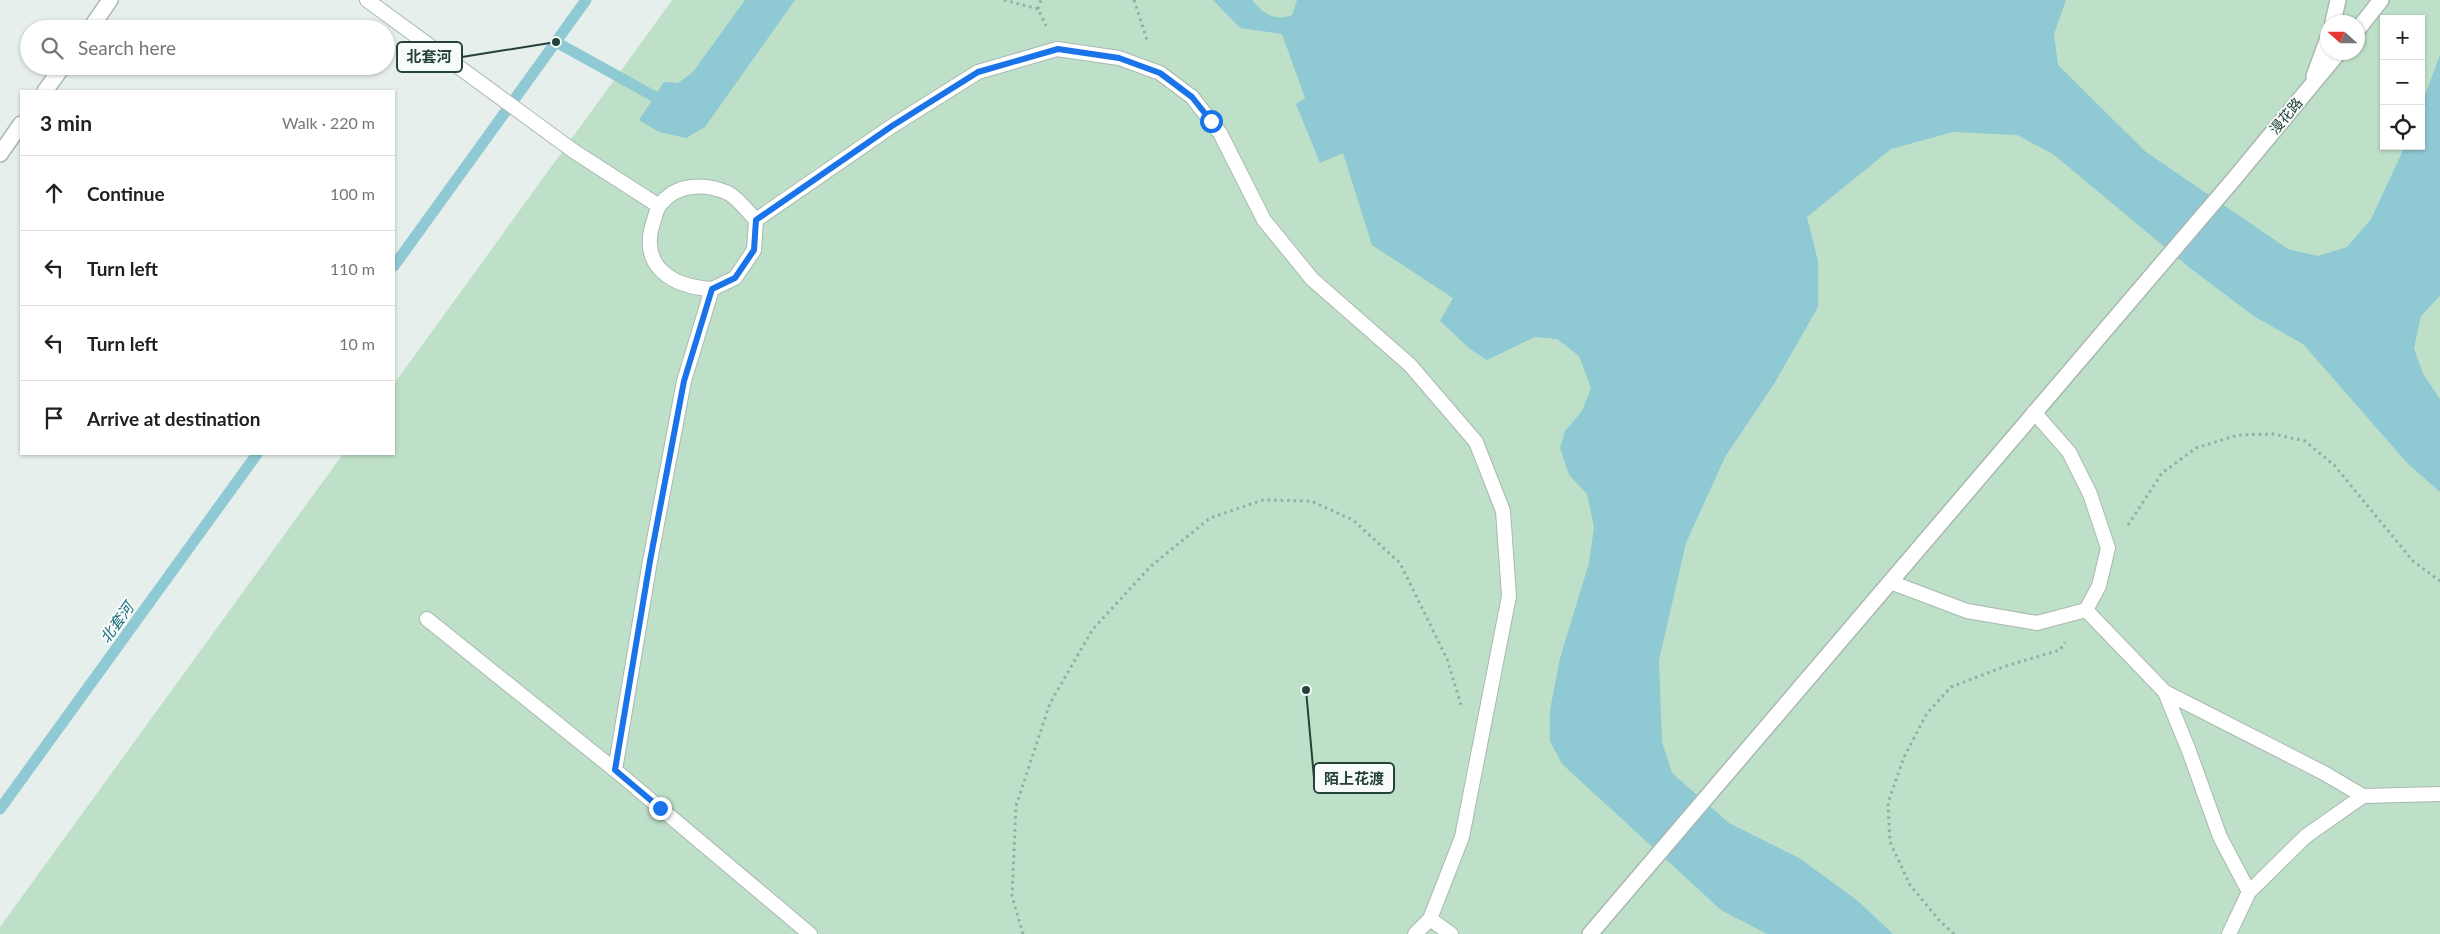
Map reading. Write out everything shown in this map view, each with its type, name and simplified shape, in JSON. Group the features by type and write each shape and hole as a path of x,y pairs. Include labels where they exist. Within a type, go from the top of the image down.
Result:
{"street":[{"path":"96,20 110,0"},
{"path":"2335,15 2338,0"},
{"path":"2365,20 2381,0"},
{"path":"2310,88 2320,60"},
{"name":"漫花路","path":"1590,934 2234,179 2333,60"},
{"path":"46,90 57,75"},
{"path":"0,154 20,125"}],"lane":[{"path":"367,0 395,20"},
{"path":"395,20 575,152 659,206"},
{"path":"756,220 892,126 978,72 1058,49 1119,58 1160,73 1192,97 1220,132 1264,220 1312,279 1410,365 1476,442 1503,511 1510,596 1462,837 1430,919 1415,934"},
{"path":"699,185 730,194 756,220 754,250 735,278 712,289 692,288 669,278 652,260 650,235 659,206 674,191 699,185"},
{"path":"615,770 650,561 684,381 712,289"},
{"path":"1890,582 1967,611 2037,623 2086,610 2100,586 2108,548 2090,494 2069,452 2034,412"},
{"path":"2086,610 2165,692 2324,773 2363,796 2440,794"},
{"path":"427,619 615,770 810,934"},
{"path":"2165,692 2220,837 2249,892"},
{"path":"2229,934 2249,892 2306,836 2363,796"},
{"path":"1430,919 1450,934"}],"path":[{"path":"1004,0 1038,9"},
{"path":"1041,0 1038,9 1058,49"},
{"path":"1134,0 1140,23 1160,73"},
{"path":"2108,548 2128,526 2162,473 2196,448 2238,435 2273,434 2305,441 2334,464 2413,561 2440,581"},
{"path":"1023,934 1012,896 1016,806 1050,703 1093,629 1151,566 1210,518 1263,500 1311,501 1354,520 1400,563 1447,659 1463,712"},
{"path":"1954,934 1939,920 1910,885 1890,842 1888,803 1904,757 1927,713 1951,687 2006,666 2060,650 2086,610"}],"green space":[{"path":"672,0 2440,0 2440,934 0,934 0,927 342,455 395,455 395,383"}],"water":[{"path":"745,0 795,0 705,127 686,138 659,132 639,120 664,82 678,83 693,72"},
{"path":"1213,0 1252,0 1269,15 1286,17 1292,15 1297,0 2066,0 2054,34 2058,65 2146,152 2288,249 2318,256 2347,247 2371,219 2403,150 2425,150 2425,95 2440,55 2440,296 2421,316 2414,348 2423,374 2440,399 2440,492 2408,464 2303,344 2255,317 2190,268 2053,154 2017,135 1953,132 1891,149 1807,217 1818,261 1818,307 1774,384 1725,457 1686,543 1659,660 1662,742 1672,773 1729,823 1799,858 1858,901 1893,934 1767,934 1721,910 1562,764 1550,741 1550,710 1560,658 1589,563 1594,527 1587,494 1569,475 1560,448 1565,431 1582,411 1591,388 1579,356 1557,339 1535,337 1487,360 1470,349 1440,321 1453,298 1372,245 1343,153 1320,163 1296,104 1305,98 1282,34 1240,28"}],"waterway":[{"name":"北套河","path":"395,265 586,0"},
{"path":"556,42 668,104"},
{"name":"北套河","path":"0,809 256,455"}],"place":[{"name":"北套河","path":"556,42"},
{"name":"陌上花渡","path":"1306,690"}],"route":[{"path":"660,808 615,770 650,561 684,381 712,289 735,278 754,250 756,220 892,126 978,72 1058,49 1119,58 1160,73 1192,97 1211,121"}]}
